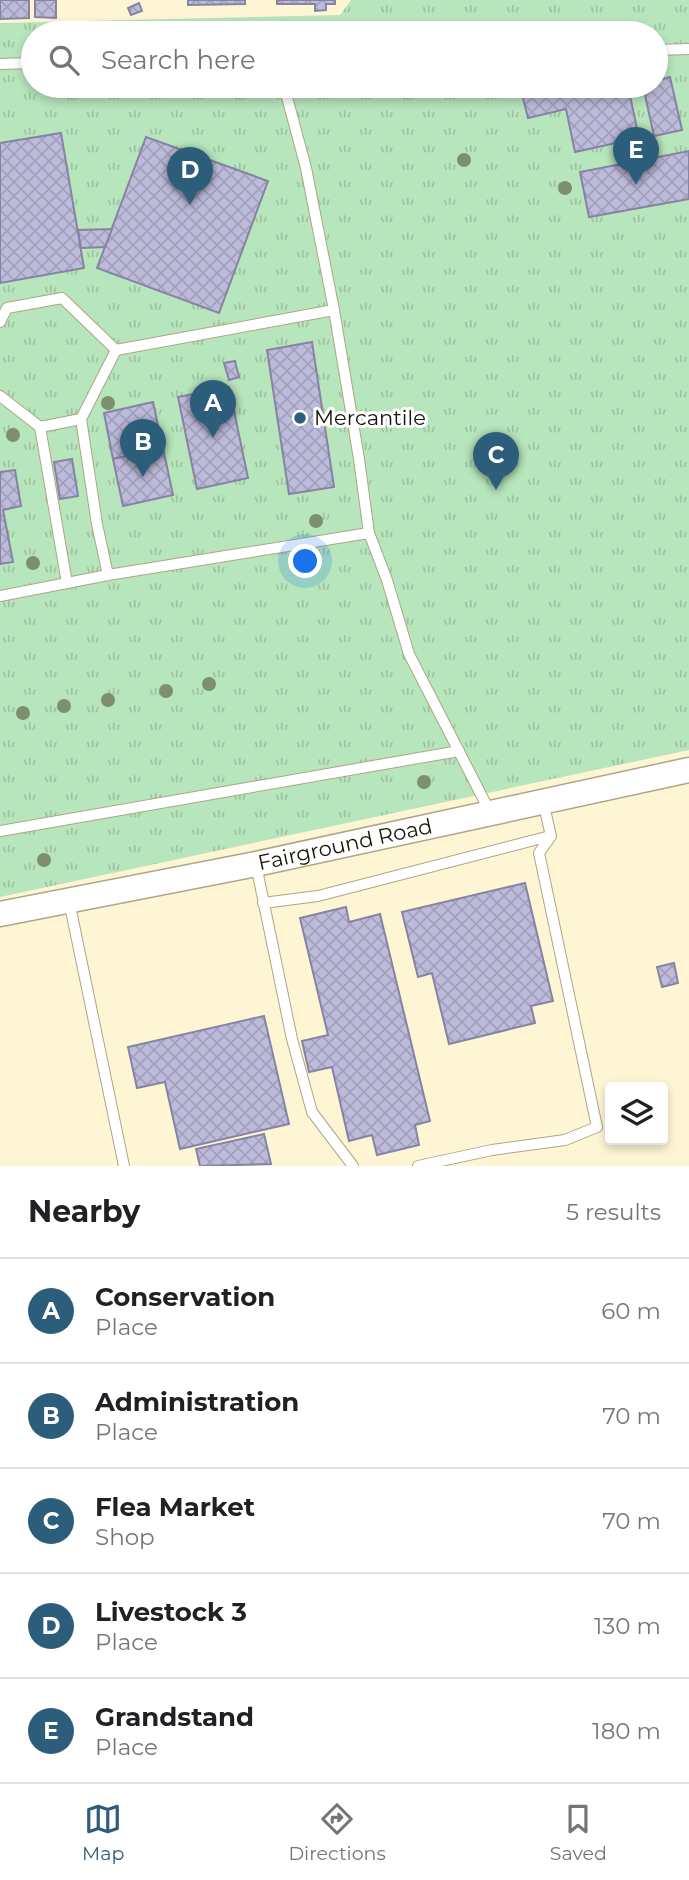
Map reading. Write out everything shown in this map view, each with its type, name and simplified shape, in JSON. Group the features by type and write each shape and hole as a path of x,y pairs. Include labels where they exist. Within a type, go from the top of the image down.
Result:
{"street":[{"name":"Fairground Road","path":"0,914 256,864 689,770"}],"lane":[{"path":"668,50 689,49"},
{"path":"0,64 21,63"},
{"path":"287,98 306,168 334,310 369,533 387,580 409,654 490,813"},
{"path":"0,322 7,308 62,298 117,350"},
{"path":"117,350 334,310"},
{"path":"108,575 97,524 82,419 117,350"},
{"path":"0,396 40,427 68,583"},
{"path":"40,427 82,419"},
{"path":"0,596 108,575 369,533"},
{"path":"0,831 458,751"},
{"path":"418,1166 492,1150 565,1140 597,1127 538,853 551,836 543,800"},
{"path":"263,904 318,896 551,836"},
{"path":"256,864 292,1039 312,1112 353,1166"},
{"path":"69,900 124,1166"}],"green space":[{"path":"351,0 689,0 689,750 0,897 0,23 21,23 21,98 668,98 668,21 85,21 340,15"}],"building":[{"path":"0,0 29,0 29,18 0,19"},
{"path":"35,0 56,0 56,18 35,17"},
{"path":"188,0 245,0 245,4 188,5"},
{"path":"277,0 335,0 335,4 326,4 326,10 315,11 315,4 277,4"},
{"path":"139,3 142,11 131,15 128,8"},
{"path":"668,78 682,130 654,136 646,98 668,98"},
{"path":"523,98 631,98 639,138 575,152 566,109 528,118"},
{"path":"61,133 84,268 0,283 0,143"},
{"path":"146,137 268,181 219,313 97,268"},
{"path":"689,151 689,199 589,217 580,172"},
{"path":"112,229 105,247 81,248 78,230"},
{"name":"Mercantile","path":"312,342 334,487 289,494 267,350"},
{"path":"235,361 239,377 229,380 224,363"},
{"path":"229,387 248,478 197,489 178,397"},
{"path":"153,402 163,448 113,459 104,413"},
{"path":"163,448 173,495 123,506 113,459"},
{"path":"72,459 78,496 60,499 54,462"},
{"path":"15,470 21,506 3,510 13,562 0,564 0,472"},
{"path":"525,883 553,1001 531,1006 535,1023 449,1044 432,973 418,977 402,912"},
{"path":"346,907 349,922 380,914 430,1121 415,1125 419,1145 377,1155 372,1135 349,1141 332,1067 309,1072 302,1041 328,1035 300,918"},
{"path":"674,963 678,983 662,987 657,967"},
{"path":"264,1016 289,1124 180,1149 165,1082 137,1088 128,1047"},
{"path":"264,1134 271,1164 200,1166 196,1149"}],"place":[{"name":"Grandstand","path":"636,185"},
{"name":"Livestock 3","path":"190,205"},
{"name":"Mercantile","path":"300,418"},
{"name":"Conservation","path":"213,438"},
{"name":"Administration","path":"143,477"},
{"name":"Flea Market","path":"496,490"}]}
